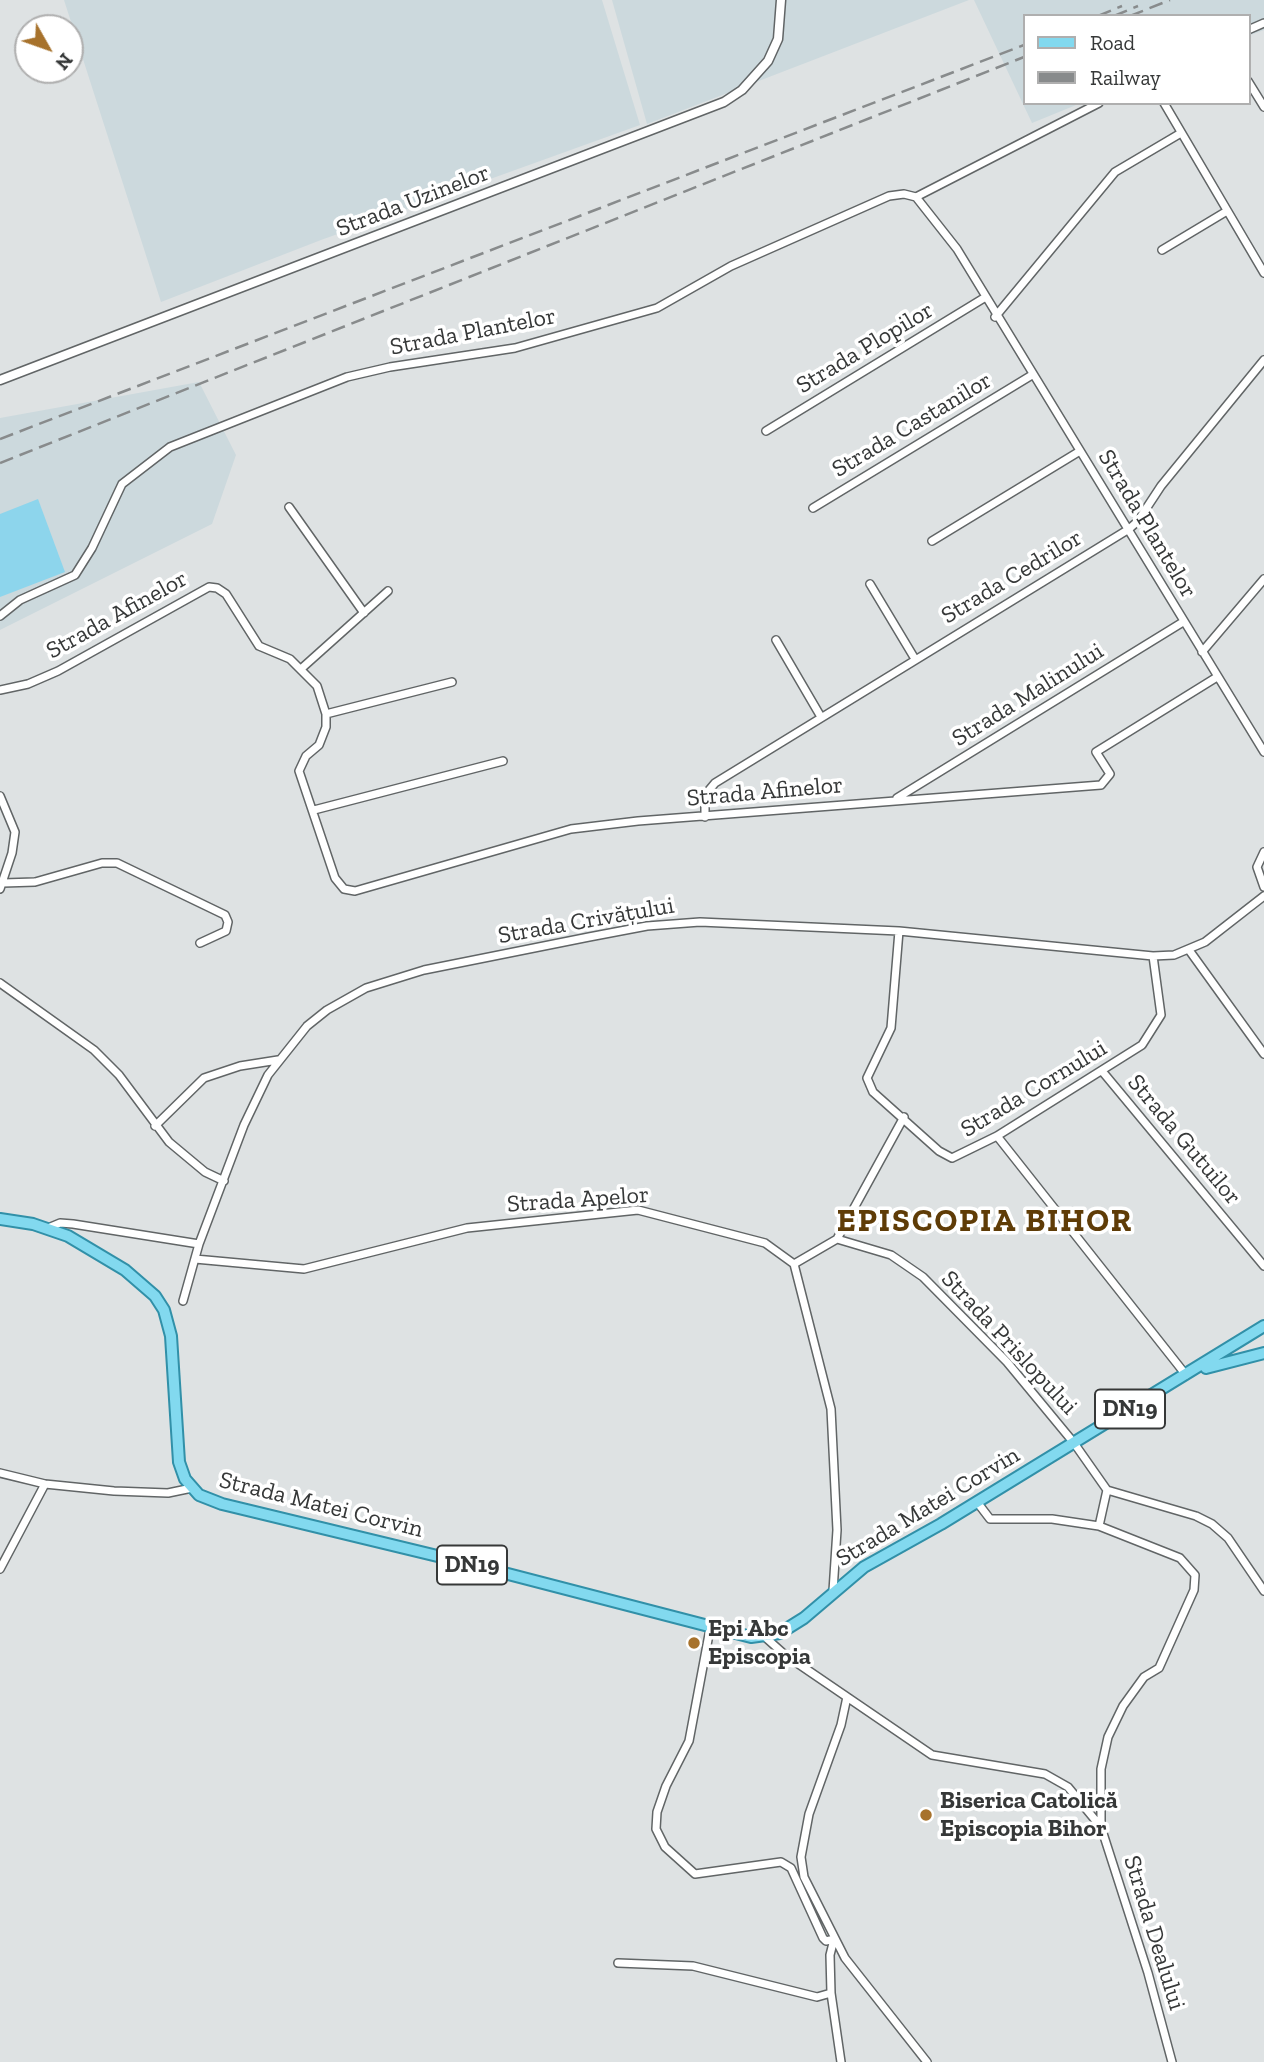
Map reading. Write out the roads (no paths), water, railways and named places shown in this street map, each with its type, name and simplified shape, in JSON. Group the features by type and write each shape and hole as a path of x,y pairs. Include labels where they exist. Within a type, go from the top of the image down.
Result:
{"main road":[{"name":"Strada Matei Corvin","path":"0,1219 48,1228 125,1270 144,1284 164,1310 171,1336 176,1444 184,1479 191,1488 222,1504 454,1560 710,1629 751,1637 780,1633 804,1618 864,1567 1190,1374 1264,1326"},
{"name":"Strada Matei Corvin","path":"1190,1374 1250,1354 1264,1353"}],"street":[{"name":"Strada Uzinelor","path":"0,380 724,102 750,82 768,61 778,38 781,0"},
{"path":"1250,84 1264,107"},
{"path":"916,197 1095,105"},
{"path":"1165,105 1264,273"},
{"path":"995,317 1115,172 1181,133"},
{"name":"Strada Plantelor","path":"0,616 20,600 75,575 92,548 122,484 170,447 346,377 390,367 515,348 657,308 732,266 889,196 904,194 916,197 957,248 995,317 1129,529 1264,752"},
{"path":"1163,250 1227,211"},
{"name":"Strada Plopilor","path":"766,431 984,298"},
{"path":"1129,529 1264,360"},
{"name":"Strada Castanilor","path":"813,508 1032,374"},
{"path":"932,541 1080,451"},
{"path":"289,507 364,612"},
{"name":"Strada Cedrilor","path":"705,817 705,795 709,788 1129,529"},
{"path":"1202,652 1264,579"},
{"path":"870,584 915,659"},
{"name":"Strada Afinelor","path":"0,690 28,684 58,671 209,587 226,594 259,646 290,659 302,668 317,686 326,714 323,738 306,756 299,771 335,878 344,889 355,891 558,831 638,821 1101,785 1110,774 1096,752 1217,677"},
{"path":"302,668 388,591"},
{"name":"Strada Malinului","path":"894,800 1183,622"},
{"path":"776,640 821,717"},
{"path":"326,714 452,682"},
{"path":"314,810 503,761"},
{"path":"0,796 15,832 2,886 35,882 102,863 117,863 225,915 228,922 226,932 200,943"},
{"path":"1264,852 1257,867 1264,887"},
{"path":"1264,896 1205,942 1189,950 1264,1054"},
{"name":"Strada Crivățului","path":"183,1301 199,1244 244,1125 279,1060 307,1026 345,998 395,977 647,926 745,923 899,931 1153,956 1189,950"},
{"name":"Strada Cornului","path":"899,931 891,1028 867,1078 873,1092 904,1116 939,1151 952,1158 997,1136 1142,1045 1161,1015 1153,956"},
{"path":"0,983 52,1017 108,1063 155,1126 184,1157 224,1181"},
{"path":"155,1126 204,1078 240,1066 279,1060"},
{"name":"Strada Gutuilor","path":"1102,1071 1264,1266"},
{"path":"833,1591 837,1530 831,1409 794,1264 837,1240 904,1116"},
{"path":"997,1136 1190,1374"},
{"name":"Strada Apelor","path":"195,1259 279,1269 304,1269 467,1228 638,1210 752,1238 778,1250 794,1264"},
{"path":"48,1228 60,1223 73,1224 199,1244"},
{"name":"Strada Prislopului","path":"837,1240 891,1255 923,1277 1007,1362 1074,1443 1107,1490"},
{"path":"0,1473 45,1484 114,1491 168,1493 191,1488"},
{"path":"0,1569 45,1484"},
{"path":"1099,1526 1107,1490 1196,1516 1212,1524 1228,1538 1264,1591"},
{"name":"Strada Dealului","path":"977,1502 990,1519 1052,1519 1099,1526 1180,1558 1195,1575 1194,1590 1158,1668 1144,1677 1108,1737 1101,1769 1101,1827 1172,2062"},
{"path":"710,1629 689,1741 666,1786 657,1812 656,1829 665,1847 689,1872 695,1874 786,1864 823,1938 830,1941 834,1939"},
{"path":"765,1637 783,1654 932,1755 1045,1774 1068,1787 1101,1827"},
{"path":"847,1697 841,1725 809,1814 801,1857 804,1877 845,1958 927,2062"},
{"path":"834,1939 830,1955 831,1993 841,2062"},
{"path":"618,1963 693,1966 817,1997 831,1993"}],"railway":[{"path":"1135,14 1170,0"},
{"path":"1103,14 1122,6"},
{"path":"1119,14 1138,6"},
{"path":"0,439 1023,45"},
{"path":"0,463 1023,57"}],"place":[{"name":"Epi Abc Episcopia","path":"694,1643"},
{"name":"Biserica Catolică Episcopia Bihor","path":"926,1815"}],"district":[{"name":"EPISCOPIA BIHOR","path":"985,1222"}]}
